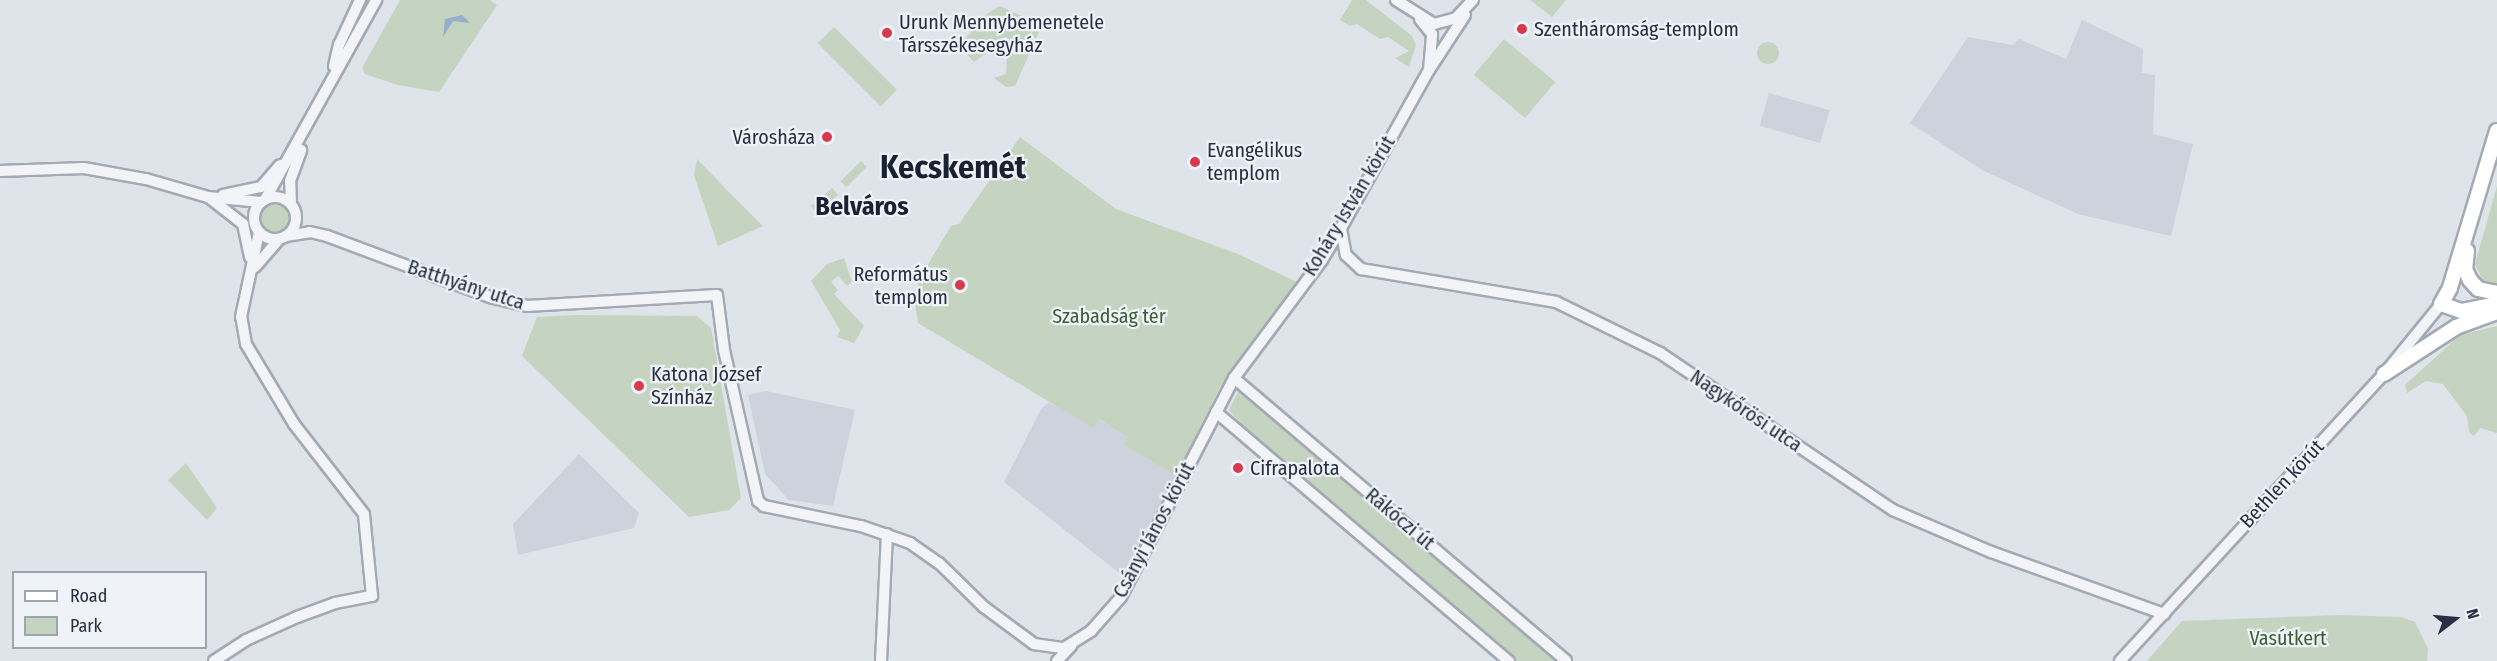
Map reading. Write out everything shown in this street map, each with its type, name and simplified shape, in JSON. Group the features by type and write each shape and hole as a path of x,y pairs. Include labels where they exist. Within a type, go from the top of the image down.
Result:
{"main road":[{"path":"2497,131 2450,288 2441,304 2461,311 2497,304"},
{"path":"2470,222 2465,269 2478,289 2497,293"},
{"path":"2384,374 2456,327 2497,312"}],"street":[{"path":"332,76 339,45 360,0"},
{"path":"254,221 264,200 307,129 332,76 376,0"},
{"path":"1396,0 1420,19 1434,24 1446,22 1474,0"},
{"path":"1429,70 1474,0"},
{"name":"Koháry István körút","path":"1216,412 1234,378 1322,260 1429,70 1432,34 1420,19"},
{"path":"208,197 245,193 261,186 307,129"},
{"path":"248,281 261,258 295,225 290,181 307,129"},
{"path":"0,171 45,167 93,170 146,179 208,197 254,221 258,232 241,317 246,344 294,424 364,514 372,596 335,603 275,626 214,661"},
{"path":"208,197 264,200 280,197 293,207"},
{"path":"208,197 236,217 248,234 248,281"},
{"name":"Batthyány utca","path":"293,207 327,236"},
{"name":"Nagykőrösi utca","path":"1341,228 1346,255 1361,269 1548,299 1660,353 1893,510 1991,552 2164,614"},
{"path":"258,232 283,238"},
{"name":"Batthyány utca","path":"283,238 310,232 327,236 493,298 527,306 717,295 755,495 764,506 887,534"},
{"name":"Bethlen körút","path":"2120,661 2384,374 2441,304"},
{"name":"Rákóczi út","path":"1234,378 1566,661"},
{"name":"Rákóczi út","path":"1216,412 1509,661"},
{"name":"Csányi János körút","path":"1057,661 1072,645 1091,631 1121,597 1216,412"},
{"path":"881,661 887,534 939,562 984,607 1039,647 1072,645"}],"shaded area":[{"path":"2082,20 2143,49 2142,73 2155,75 2153,134 2193,144 2171,236 2078,214 1982,170 1910,123 1968,37 2013,45 2019,39 2066,59"},
{"path":"1769,93 1830,110 1820,143 1760,126"},
{"path":"766,391 855,410 833,506 789,500 765,474 748,395"},
{"path":"1049,402 1093,427 1098,419 1129,437 1124,445 1176,476 1123,576 1004,482 1041,409"},
{"path":"579,454 639,513 634,528 518,555 513,524"}],"green space":[{"path":"400,0 490,0 497,5 439,92 398,85 365,74 362,68"},
{"path":"1352,0 1366,0 1412,36 1416,45 1409,67 1395,58 1409,51 1388,37 1380,39 1357,24 1350,26 1340,20"},
{"path":"1530,0 1566,0 1552,17"},
{"path":"1000,6 1042,25 1015,86 1006,87 994,78 1006,74 1007,52 1002,47 992,49 974,62 961,48 962,42 988,13"},
{"path":"834,27 897,90 881,106 818,43"},
{"path":"1504,39 1555,82 1525,118 1474,75"},
{"path":"1768,42 1776,45 1779,53 1776,61 1768,64 1760,61 1757,53 1760,45"},
{"name":"Szabadság tér","path":"1020,137 1116,209 1238,254 1297,282 1219,389 1176,476 1124,445 1128,437 1099,419 1093,428 918,323 915,304 919,279 951,226 959,224"},
{"path":"697,159 763,226 718,246 694,175"},
{"path":"861,161 867,167 846,187 840,182"},
{"path":"2497,186 2497,284 2495,284 2484,283 2475,264"},
{"path":"832,188 838,195 817,213 811,206"},
{"path":"275,202 286,207 291,218 286,229 275,234 264,229 259,218 264,207"},
{"path":"844,258 852,282 847,286 838,276 831,282 838,290 834,294 864,326 854,343 837,337 840,330 811,281 827,264"},
{"path":"697,316 711,328 741,498 729,510 689,517 522,356 537,317"},
{"path":"2497,326 2497,433 2480,428 2474,436 2469,432 2467,416 2443,384 2426,381 2407,393 2405,385 2460,335"},
{"path":"1238,392 1562,661 1517,661 1243,426 1229,410"},
{"path":"186,463 217,508 207,520 168,480"},
{"name":"Vasútkert","path":"2340,615 2401,617 2415,622 2428,649 2427,661 2147,661 2182,621"}],"water":[{"path":"462,15 470,23 453,21 443,37 445,19"}],"place":[{"name":"Szentháromság-templom","path":"1522,29"},
{"name":"Urunk Mennybemenetele Társszékesegyház","path":"887,33"},
{"name":"Városháza","path":"827,137"},
{"name":"Evangélikus templom","path":"1195,162"},
{"name":"Református templom","path":"960,285"},
{"name":"Katona József Színház","path":"639,386"},
{"name":"Cifrapalota","path":"1238,468"}],"district":[{"name":"Kecskemét","path":"953,167"},
{"name":"Belváros","path":"862,207"}]}
